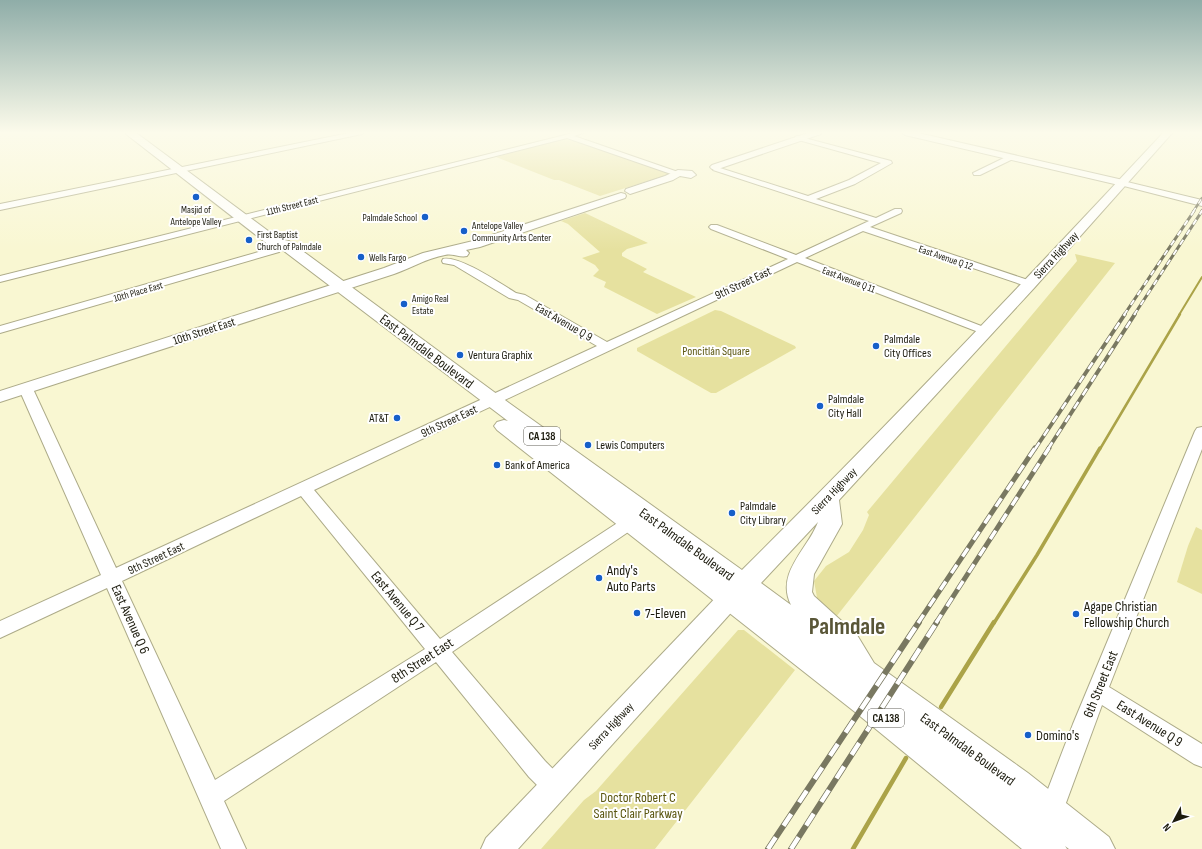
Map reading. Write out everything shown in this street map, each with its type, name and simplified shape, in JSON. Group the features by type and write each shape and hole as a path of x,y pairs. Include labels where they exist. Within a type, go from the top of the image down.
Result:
{"highway":[{"name":"East Palmdale Boulevard","path":"181,172 241,218 275,247 336,288 486,404 736,591 874,709 1044,838 1097,849"},
{"name":"Sierra Highway","path":"736,591 828,498 1030,284 1133,172"},
{"name":"East Palmdale Boulevard","path":"486,404 631,522 864,673 1044,838"},
{"path":"828,498 830,524 818,542 801,574 799,592 803,602 847,643 864,673"}],"main road":[{"path":"460,252 476,244 696,172"},
{"path":"1075,172 1123,183"},
{"name":"10th Street East","path":"0,397 408,265 441,258 456,260 460,252"},
{"name":"Sierra Highway","path":"497,849 736,591"}],"street":[{"path":"0,207 171,172"},
{"name":"11th Street East","path":"0,279 425,172"},
{"path":"700,172 809,199 876,221"},
{"path":"809,199 852,182 872,172"},
{"path":"1123,183 1202,200"},
{"path":"1123,183 1202,203"},
{"name":"9th Street East","path":"0,630 898,211"},
{"name":"East Avenue Q 11","path":"714,227 985,331"},
{"name":"East Avenue Q 12","path":"862,228 1030,284"},
{"name":"10th Place East","path":"0,330 213,269 275,247"},
{"name":"East Avenue Q 9","path":"460,252 468,262 522,293 521,297"},
{"name":"East Avenue Q 9","path":"441,258 457,263 513,296 521,297 607,347"},
{"name":"East Avenue Q 6","path":"26,389 234,849"},
{"name":"6th Street East","path":"1044,838 1098,691 1202,431"},
{"name":"East Avenue Q 7","path":"304,488 537,769 555,787"},
{"name":"8th Street East","path":"211,796 439,650 631,522"},
{"name":"East Avenue Q 9","path":"1098,691 1202,756"}],"green space":[{"path":"533,172 663,172 670,174 600,196 559,180 554,180"},
{"path":"585,213 648,243 627,249 622,253 622,256 647,269 643,272 696,297 657,314 604,287 606,282 593,276 599,270 595,265 582,258 600,252 568,224 561,221"},
{"path":"1075,254 1115,263 836,617 818,603 814,581 826,566 849,552 863,530 869,515 867,512 1077,261"},
{"name":"Poncitlán Square","path":"715,310 721,311 795,346 796,348 716,393 711,393 637,351 637,348"},
{"path":"1196,527 1202,530 1202,594 1177,582 1188,546"},
{"name":"Doctor Robert C Saint Clair Parkway","path":"738,630 744,630 795,670 655,849 541,849 584,800 596,791"}],"waterway":[{"path":"1179,315 1202,277"},
{"path":"1100,449 1180,314"},
{"path":"994,623 1037,555 1100,448"},
{"path":"941,707 994,622"},
{"path":"853,849 906,758"}],"railway":[{"path":"1193,212 1202,198"},
{"path":"1124,315 1194,211"},
{"path":"1134,315 1202,211"},
{"path":"1035,449 1125,314"},
{"path":"1048,449 1135,314"},
{"path":"918,623 1035,448"},
{"path":"936,623 1049,448"},
{"path":"768,849 919,622"},
{"path":"791,849 937,622"}],"place":[{"name":"Masjid of Antelope Valley","path":"196,197"},
{"name":"Palmdale School","path":"425,217"},
{"name":"Antelope Valley Community Arts Center","path":"464,231"},
{"name":"First Baptist Church of Palmdale","path":"249,240"},
{"name":"Wells Fargo","path":"361,257"},
{"name":"Amigo Real Estate","path":"404,304"},
{"name":"Palmdale City Offices","path":"876,346"},
{"name":"Ventura Graphix","path":"460,355"},
{"name":"Palmdale City Hall","path":"820,406"},
{"name":"AT&T","path":"397,418"},
{"name":"Lewis Computers","path":"588,445"},
{"name":"Bank of America","path":"497,465"},
{"name":"Palmdale City Library","path":"732,513"},
{"name":"Andy's Auto Parts","path":"599,578"},
{"name":"7-Eleven","path":"637,613"},
{"name":"Agape Christian Fellowship Church","path":"1076,614"},
{"name":"Domino's","path":"1028,735"}],"district":[{"name":"Palmdale","path":"847,626"}]}
